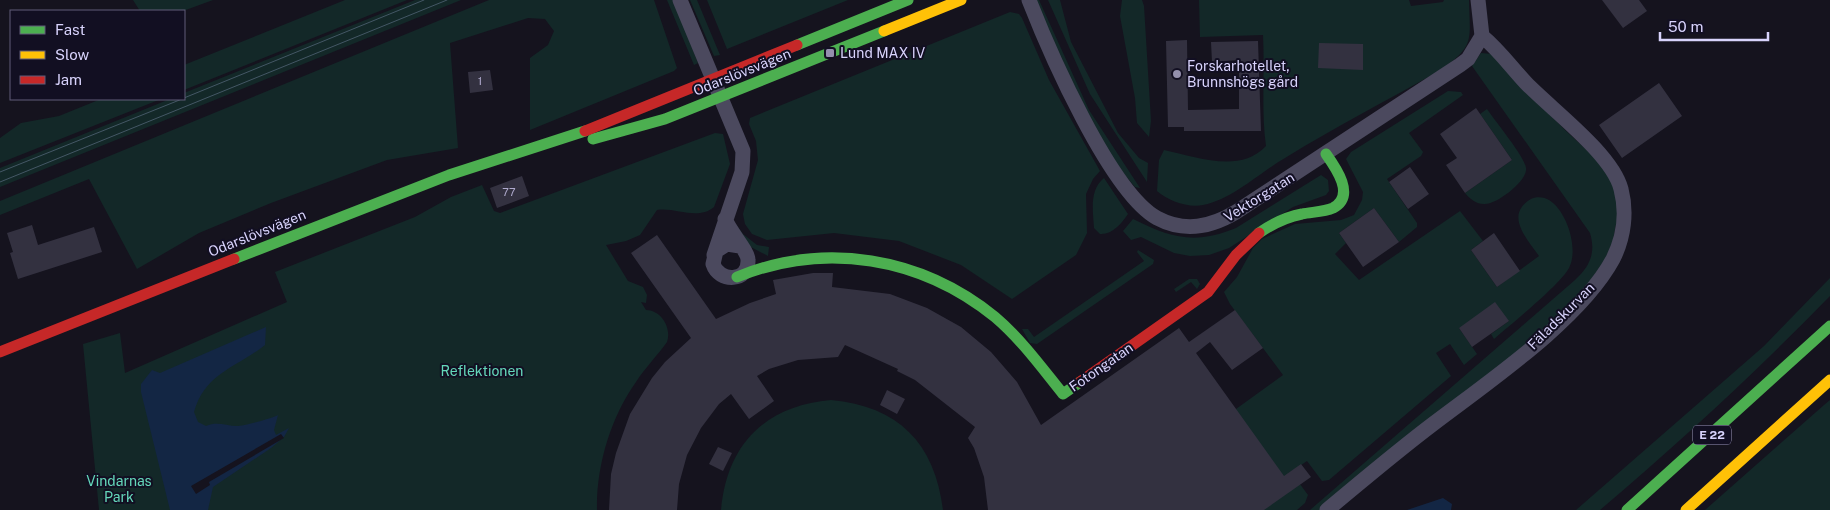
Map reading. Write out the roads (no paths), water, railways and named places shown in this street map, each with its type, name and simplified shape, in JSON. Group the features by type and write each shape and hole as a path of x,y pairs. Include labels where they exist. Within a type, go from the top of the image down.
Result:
{"main road":[{"name":"Odarslövsvägen","path":"0,352 390,197 576,135 908,0"},
{"name":"Odarslövsvägen","path":"529,150 610,136 665,119 961,0"},
{"name":"Fotongatan","path":"737,277 776,264 824,258 854,259 891,265 923,275 960,293 995,317 1035,357 1063,394 1198,301 1221,278 1249,240 1265,226 1292,216 1335,208 1341,202 1344,184 1326,154"},
{"name":"E 22","path":"1627,510 1830,326"},
{"name":"E 22","path":"1686,510 1830,380"}],"street":[{"path":"680,0 743,151 742,172 714,254 713,264 718,273 727,278 737,277 747,267 748,257 726,219"},
{"name":"Vektorgatan","path":"1029,0 1054,62 1089,128 1135,198 1156,218 1182,226 1198,227 1214,224 1236,212 1460,65 1468,59 1482,36"},
{"path":"1478,0 1482,36"},
{"name":"Fäladskurvan","path":"1327,510 1541,340 1580,302 1612,260 1619,247 1625,215 1621,187 1615,174 1592,146 1541,98 1498,49 1482,36"},
{"path":"714,254 720,246 727,244 742,249"},
{"name":"Fotongatan","path":"742,249 762,260 776,264"}],"water":[{"path":"266,327 265,345 223,372 214,380 199,399 194,412 198,422 206,426 218,424 240,426 278,415 274,430 276,435 289,428 284,437 271,448 213,487 208,510 170,510 141,392 141,384 152,370 160,373"},
{"path":"1443,498 1452,504 1451,510 1407,510"}],"tram line":[{"path":"185,98 424,0"},
{"path":"0,182 447,0"},
{"path":"0,172 180,100"}],"place":[{"name":"Lund MAX IV","path":"830,53"},
{"name":"Forskarhotellet, Brunnshögs gård","path":"1177,74"}],"park label":[{"name":"Reflektionen","path":"482,371"},
{"name":"Vindarnas Park","path":"119,490"}]}
